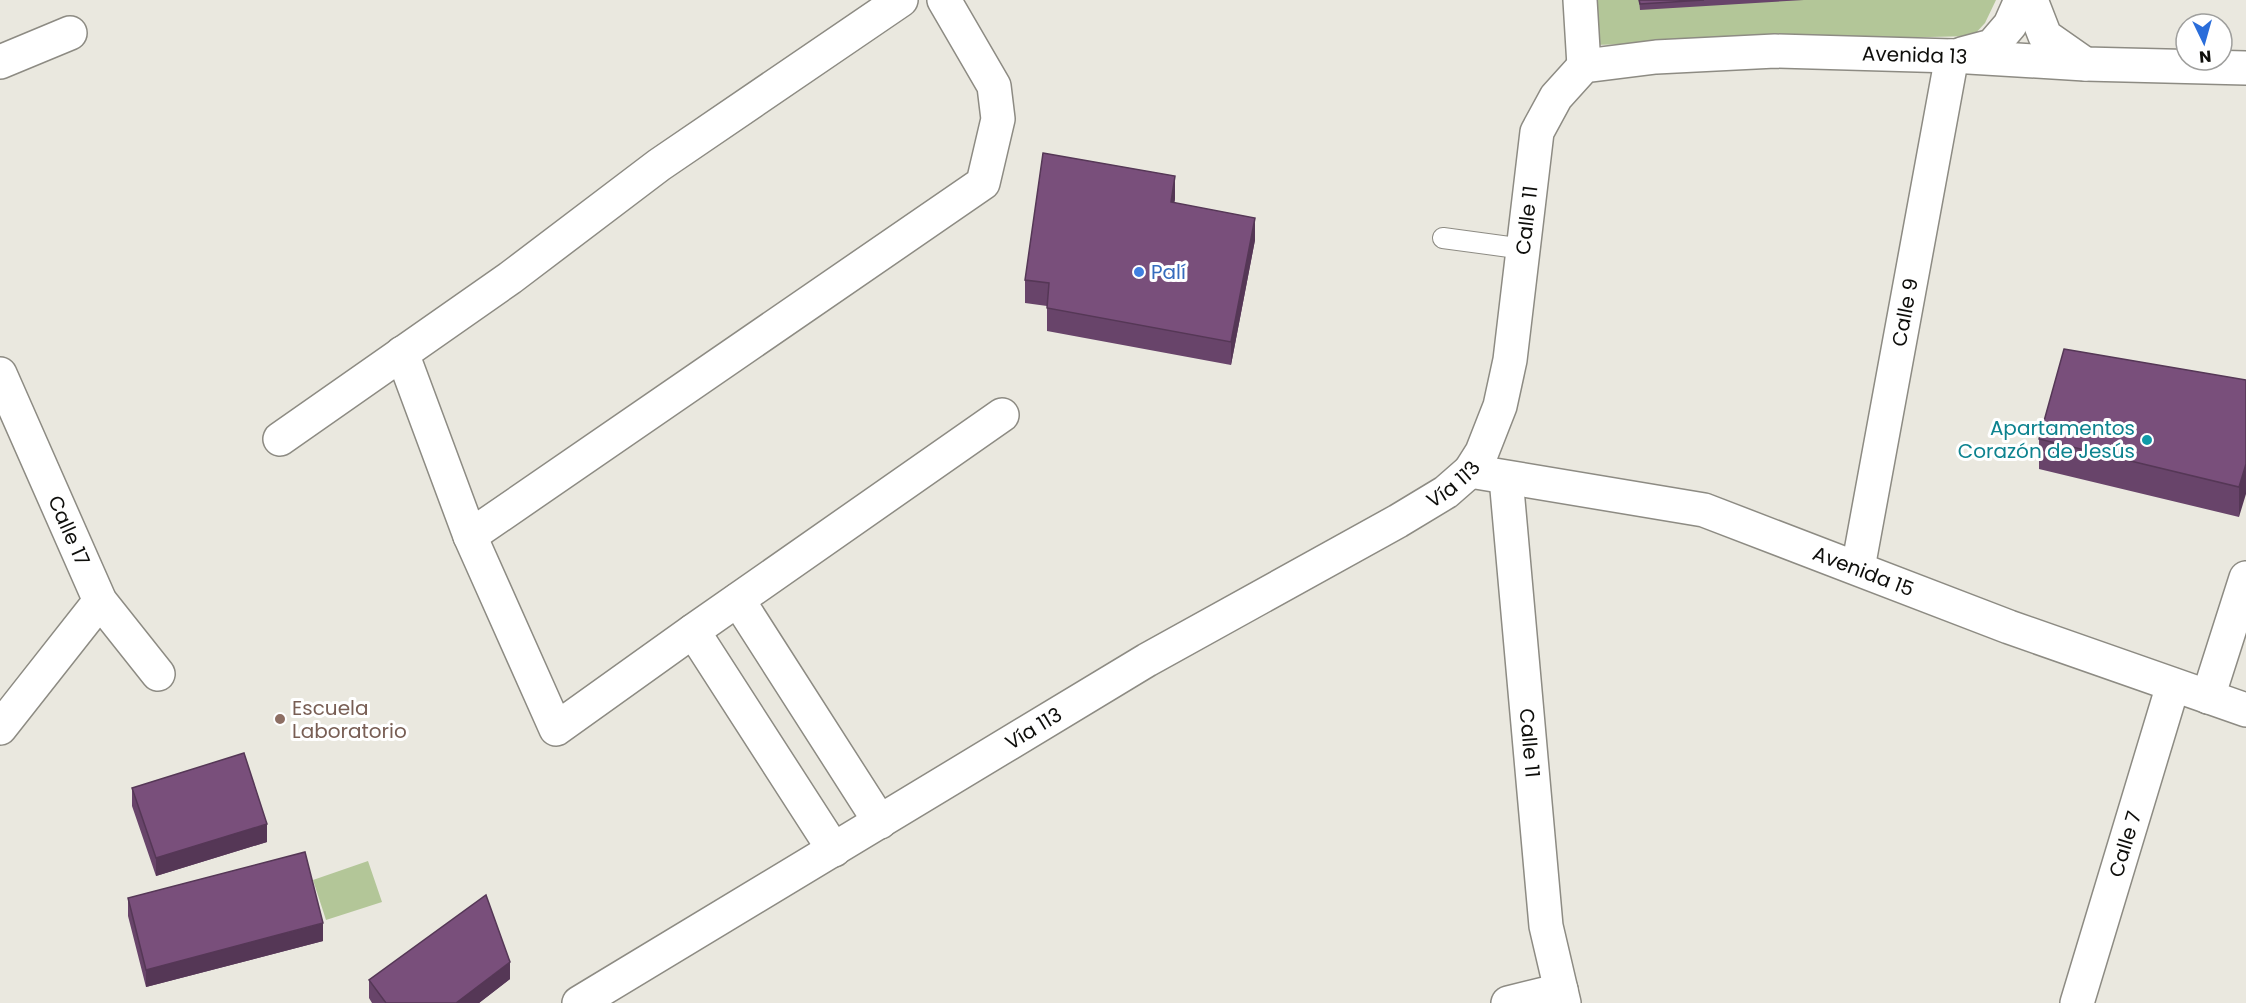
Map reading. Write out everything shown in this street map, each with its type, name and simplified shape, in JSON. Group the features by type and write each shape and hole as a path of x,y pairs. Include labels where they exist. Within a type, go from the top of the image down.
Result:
{"street":[{"path":"280,439 510,278 659,165 901,0"},
{"path":"470,536 983,183 999,119 994,86 944,0"},
{"path":"1580,0 1584,66"},
{"path":"1952,56 1992,46 2010,25 2021,0"},
{"path":"2031,0 2045,36 2085,64"},
{"path":"0,62 70,33"},
{"name":"Avenida 13","path":"1584,66 1656,57 1775,51 1952,56 2085,64 2246,68"},
{"name":"Calle 9","path":"1858,568 1952,56"},
{"name":"Calle 11","path":"1476,462 1500,406 1510,360 1537,132 1556,97 1584,66"},
{"path":"402,353 470,536 556,729 1002,416"},
{"name":"Calle 17","path":"0,374 100,601 158,674"},
{"name":"Avenida 15","path":"1476,462 1506,478 1704,510 2009,627 2246,710"},
{"name":"Vía 113","path":"579,1003 1147,660 1398,521 1446,492 1476,462"},
{"name":"Calle 11","path":"1506,478 1546,926 1563,997"},
{"path":"2208,697 2246,578"},
{"path":"738,600 880,822"},
{"path":"0,728 100,601"},
{"path":"693,631 834,850"},
{"name":"Calle 7","path":"2077,1003 2173,685"},
{"path":"1508,1003 1563,997"}],"lane":[{"path":"1443,238 1524,249"}],"green space":[{"path":"1590,0 1996,0 1985,23 1973,36 1592,45"},
{"path":"368,861 382,902 326,920 313,880"}],"building":[{"path":"1639,0 1704,0 1640,4"},
{"name":"Palí","path":"1043,153 1175,176 1171,202 1255,218 1231,342 1047,308 1049,283 1025,280"},
{"name":"Apartamentos Corazón de Jesús","path":"2064,349 2246,380 2246,464 2239,487 2039,439"},
{"path":"244,753 267,824 156,858 132,788"},
{"path":"305,852 323,923 146,970 128,898"},
{"path":"486,895 510,962 456,1003 386,1003 369,980"}],"place":[{"name":"Palí","path":"1139,272"},
{"name":"Apartamentos Corazón de Jesús","path":"2147,440"},
{"name":"Escuela Laboratorio","path":"280,719"}]}
